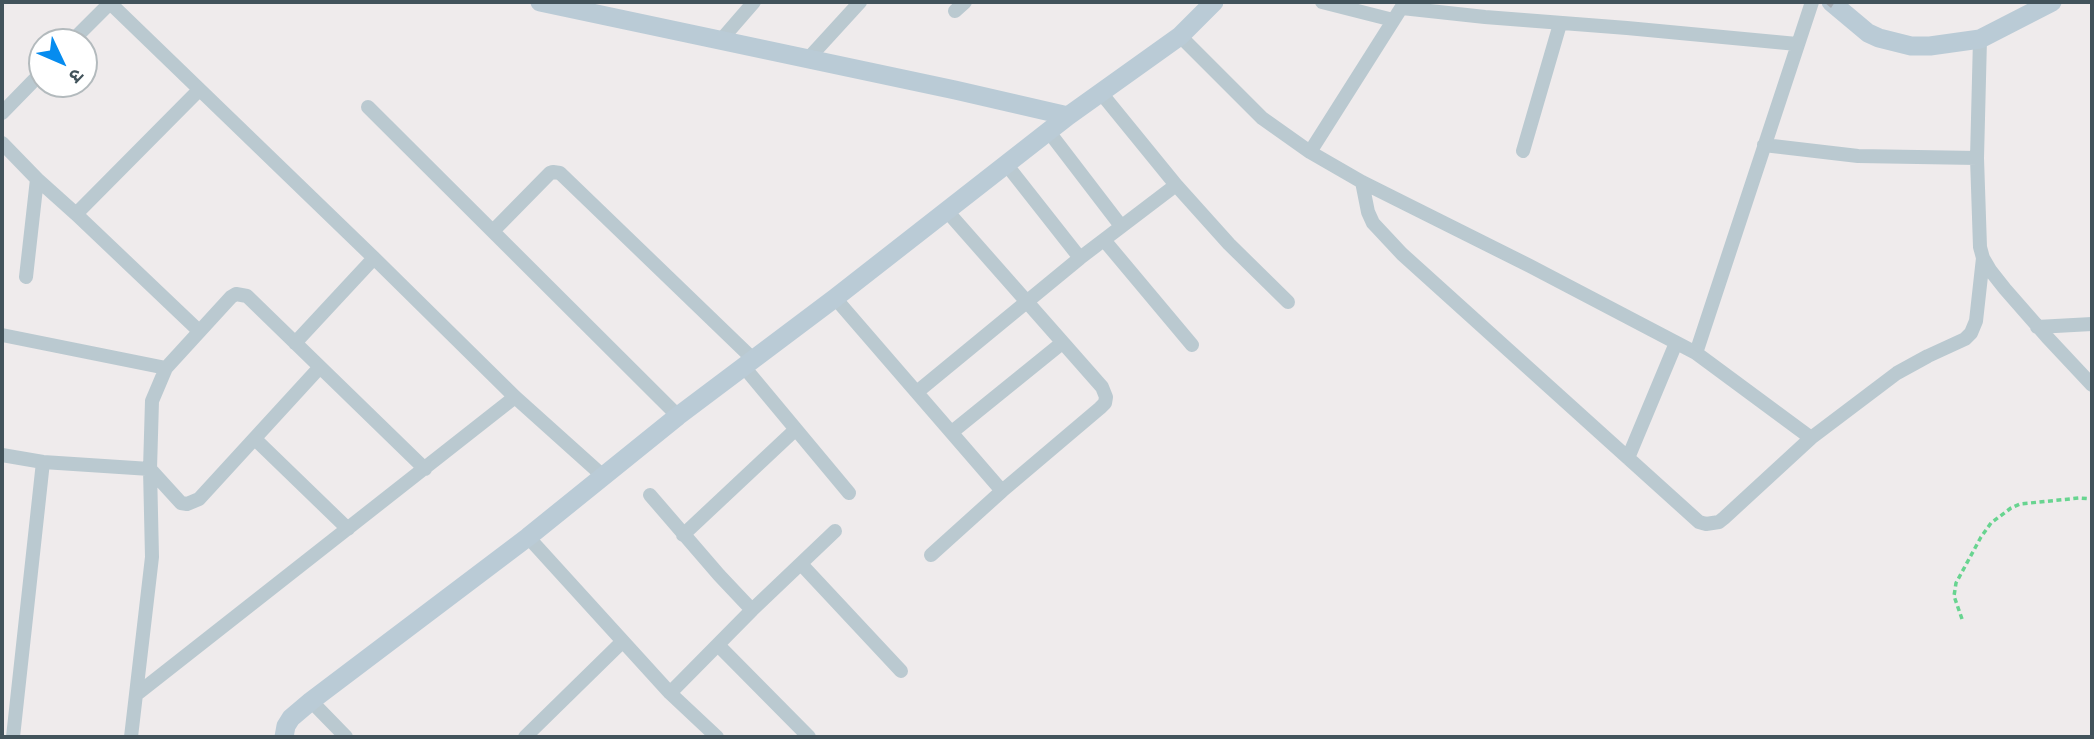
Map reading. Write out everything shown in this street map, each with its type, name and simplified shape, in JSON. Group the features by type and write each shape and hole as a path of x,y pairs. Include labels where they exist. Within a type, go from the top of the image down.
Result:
{"street":[{"path":"540,2 1068,116"},
{"path":"721,40 754,2"},
{"path":"807,60 860,2"},
{"path":"1322,2 1797,44"},
{"path":"1485,17 1487,2"},
{"path":"1696,353 1812,2"},
{"path":"1831,2 1868,33 1894,43 1930,46 1980,39 2052,2"},
{"path":"85,28 111,3 515,397 603,476"},
{"path":"284,737 286,726 292,718 311,701 528,537 678,416 835,298 1068,116 1180,36 1205,5"},
{"path":"1310,152 1400,10"},
{"path":"1523,151 1560,24"},
{"path":"1180,36 1262,118 1310,152 1362,182 1696,353 1811,438"},
{"path":"1980,39 1977,158 1980,247 1983,258 1996,278 2038,327 2092,385"},
{"path":"2,113 28,86"},
{"path":"76,214 199,90"},
{"path":"1101,93 1176,185 1229,244 1288,302"},
{"path":"368,107 678,416"},
{"path":"1049,132 1121,226"},
{"path":"2,143 199,331"},
{"path":"1764,145 1858,156 1977,158"},
{"path":"1006,164 1080,258"},
{"path":"493,231 550,173 557,172 749,364 795,430 849,494"},
{"path":"26,277 37,179"},
{"path":"1362,182 1373,223 1402,254 1699,522 1711,524 1724,518 1811,438 1897,373 1971,333 1976,321 1983,258"},
{"path":"917,392 1080,258 1176,185"},
{"path":"932,555 1105,403 1106,397 1102,387 946,210"},
{"path":"1104,240 1192,345"},
{"path":"296,344 374,258"},
{"path":"131,737 152,557 152,401 166,368 231,297 236,294 247,296 425,469"},
{"path":"835,298 1002,491"},
{"path":"2038,327 2092,324"},
{"path":"2,335 166,368"},
{"path":"952,432 1062,343"},
{"path":"1628,458 1676,343"},
{"path":"2,456 43,462 150,469 181,503 187,504 199,499 320,367"},
{"path":"137,694 515,397"},
{"path":"684,535 795,430"},
{"path":"255,439 348,528"},
{"path":"13,737 43,462"},
{"path":"650,495 752,610"},
{"path":"670,693 835,531"},
{"path":"528,537 670,693 717,737"},
{"path":"801,564 901,671"},
{"path":"525,737 622,642"},
{"path":"718,645 809,737"},
{"path":"311,701 345,737"}],"path":[{"path":"1962,619 1954,596 1956,583 1991,523 2020,504 2092,499"}]}
